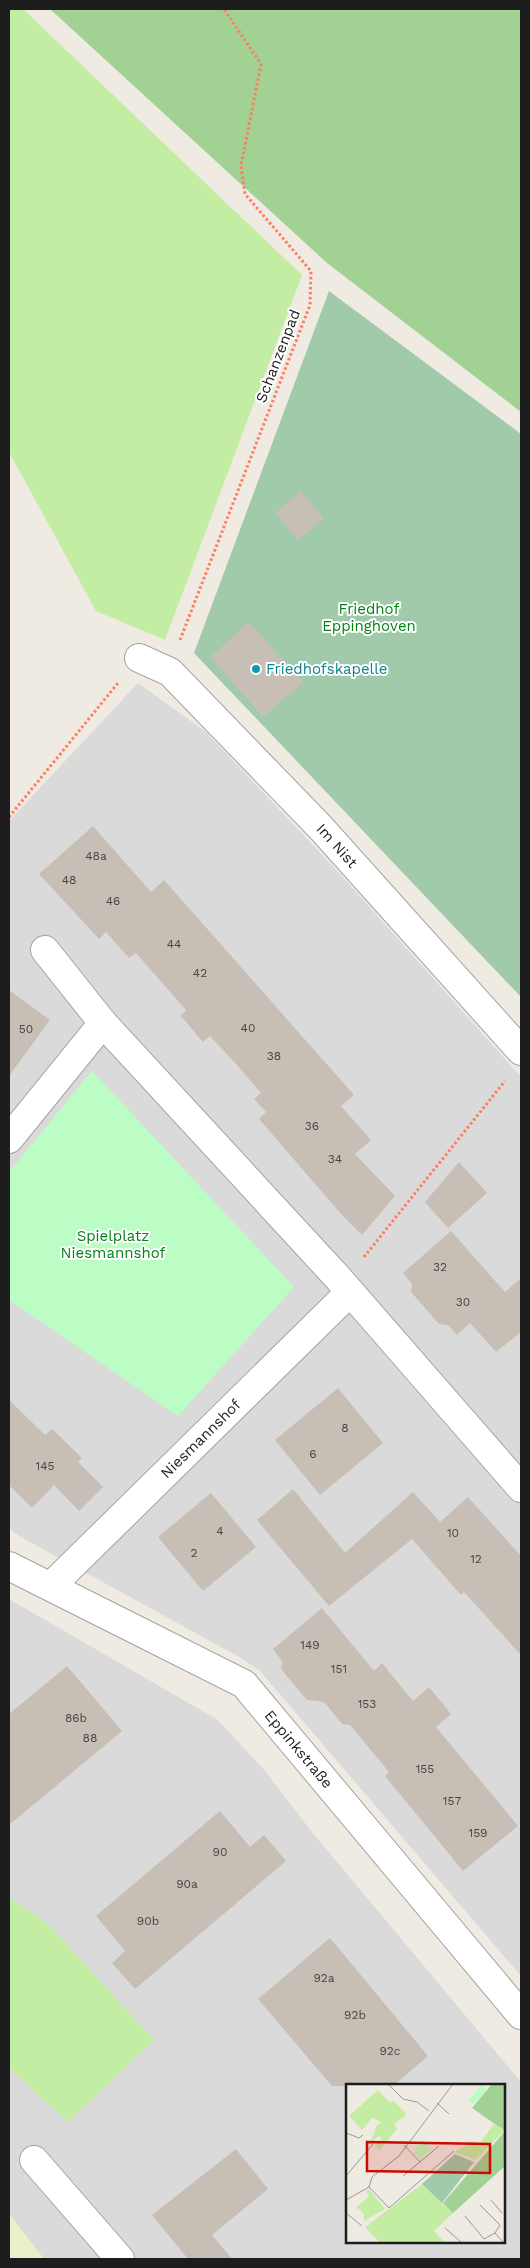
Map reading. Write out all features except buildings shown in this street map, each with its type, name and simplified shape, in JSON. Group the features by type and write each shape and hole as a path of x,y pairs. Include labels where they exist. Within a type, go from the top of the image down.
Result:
{"street":[{"name":"Im Nist","path":"139,658 170,672 321,828 516,1062"},
{"path":"46,950 103,1023 344,1285 521,1488"},
{"path":"9,1138 103,1023"},
{"name":"Niesmannshof","path":"51,1586 344,1285"},
{"name":"Eppinkstraße","path":"9,1566 244,1684 521,2015"},
{"path":"34,2160 120,2259"}],"path":[{"name":"Schanzenpad","path":"170,672 310,305 311,271 244,194 241,166 261,64 224,9"},
{"path":"9,817 139,658"},
{"path":"344,1285 516,1062"}],"shaded area":[{"path":"138,683 206,732 342,876 521,1077 521,1976 260,1671 241,1658 19,1536 9,1528 9,821"},
{"path":"9,1599 218,1720 265,1771 312,1832 521,2082 521,2259 44,2259 9,2214 9,2068 68,2122 49,1925 9,1897"}],"green space":[{"path":"9,9 23,9 302,275 165,640 96,611 9,452"},
{"path":"50,9 521,9 521,412 327,263"},
{"name":"Friedhof Eppinghoven","path":"329,291 521,434 521,997 194,653"},
{"name":"Spielplatz Niesmannshof","path":"92,1071 294,1287 178,1416 9,1300 9,1172"},
{"path":"9,1897 49,1925 154,2040 68,2122 9,2068"},
{"path":"9,2218 13,2219 44,2259 9,2259"}],"place":[{"name":"Friedhofskapelle","path":"256,669"}]}
